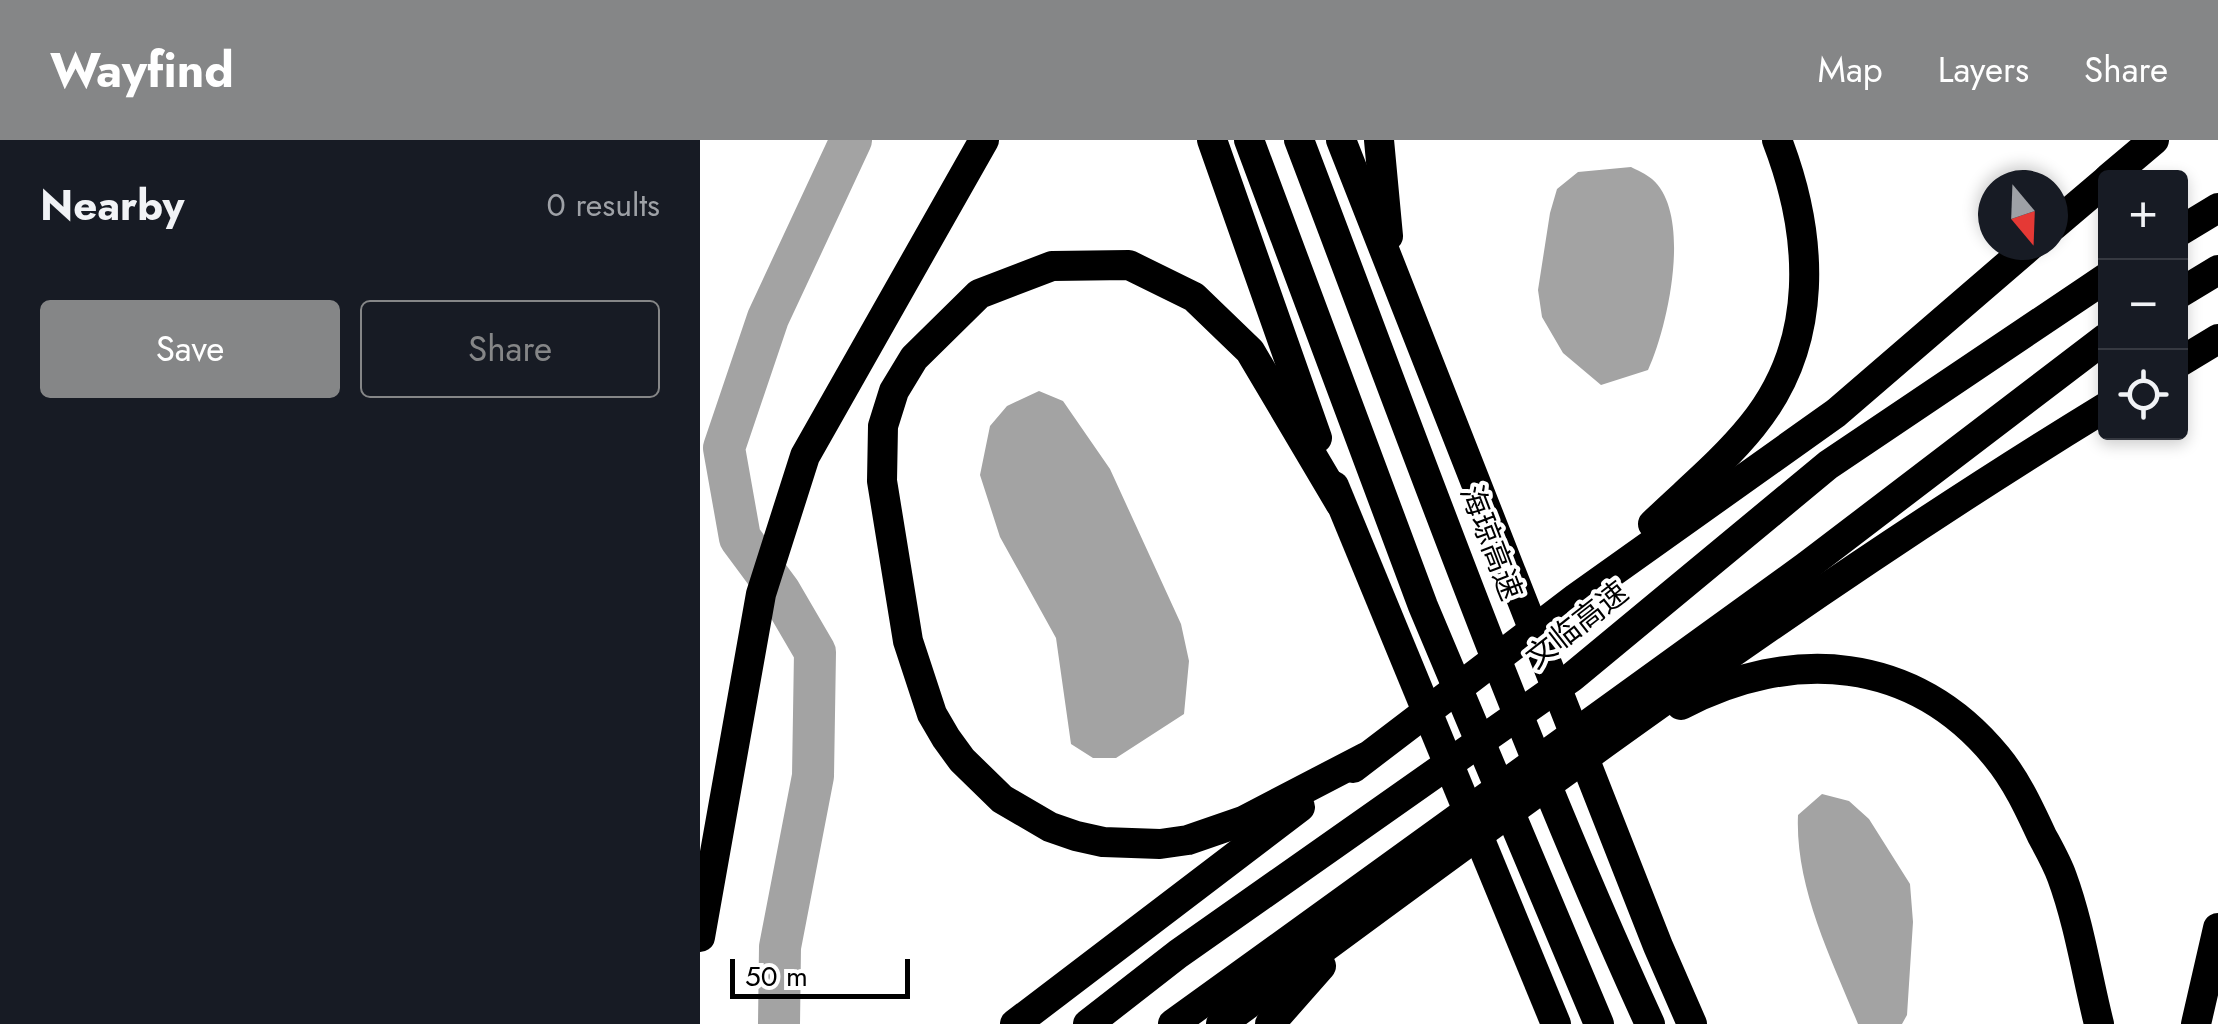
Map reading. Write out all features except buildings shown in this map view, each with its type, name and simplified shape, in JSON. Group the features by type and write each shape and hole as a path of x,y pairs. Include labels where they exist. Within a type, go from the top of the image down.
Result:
{"highway":[{"path":"700,937 761,594 805,456 984,140"},
{"path":"1212,140 1340,503 1556,1024"},
{"path":"1248,140 1423,606 1599,1024"},
{"name":"海琼高速","path":"1298,140 1465,575 1602,918 1650,1024"},
{"path":"1340,140 1692,1024"},
{"path":"1378,140 1391,274"},
{"path":"1576,598 1735,446 1770,402 1783,378 1801,325 1806,271 1799,218 1777,140"},
{"path":"2118,170 2154,140"},
{"path":"2068,213 2098,187"},
{"path":"2188,226 2218,208"},
{"path":"1015,1024 1576,598 1836,413 2014,260"},
{"path":"1340,503 1250,350 1194,297 1129,265 1052,266 978,294 914,358 894,391 883,426 882,481 908,642 932,714 946,738 962,760 1002,799 1076,836 1117,843 1160,844 1188,840 1243,821 1366,757"},
{"path":"2188,288 2218,270"},
{"name":"文临高速","path":"1088,1024 1178,954 1572,677 1828,465 2098,283"},
{"path":"2188,357 2218,339"},
{"path":"1173,1024 1806,566 2098,344"},
{"path":"1221,1024 1754,634 1978,485 2098,413"},
{"path":"1594,751 1710,690 1758,674 1832,669 1886,680 1923,696 1978,736 2026,802 2062,876 2099,1024"},
{"path":"1270,1024 1362,921"},
{"path":"2196,1024 2218,928"},
{"path":"1658,946 1705,1024"}],"shaded area":[{"path":"1631,167 1652,179 1664,195 1674,243 1673,272 1663,327 1648,370 1601,385 1563,353 1542,317 1538,290 1557,189 1578,172"},
{"path":"1039,391 1063,401 1110,469 1181,624 1189,661 1184,714 1116,758 1093,758 1071,744 1056,638 1000,537 980,475 990,426 1007,406"},
{"path":"1822,794 1849,801 1869,819 1910,884 1913,922 1907,1015 1902,1024 1858,1024 1826,948 1802,869 1798,815"}],"waterway":[{"path":"779,1024 780,947 813,776 815,652 780,592 740,538 724,448 768,318 851,140"}]}
